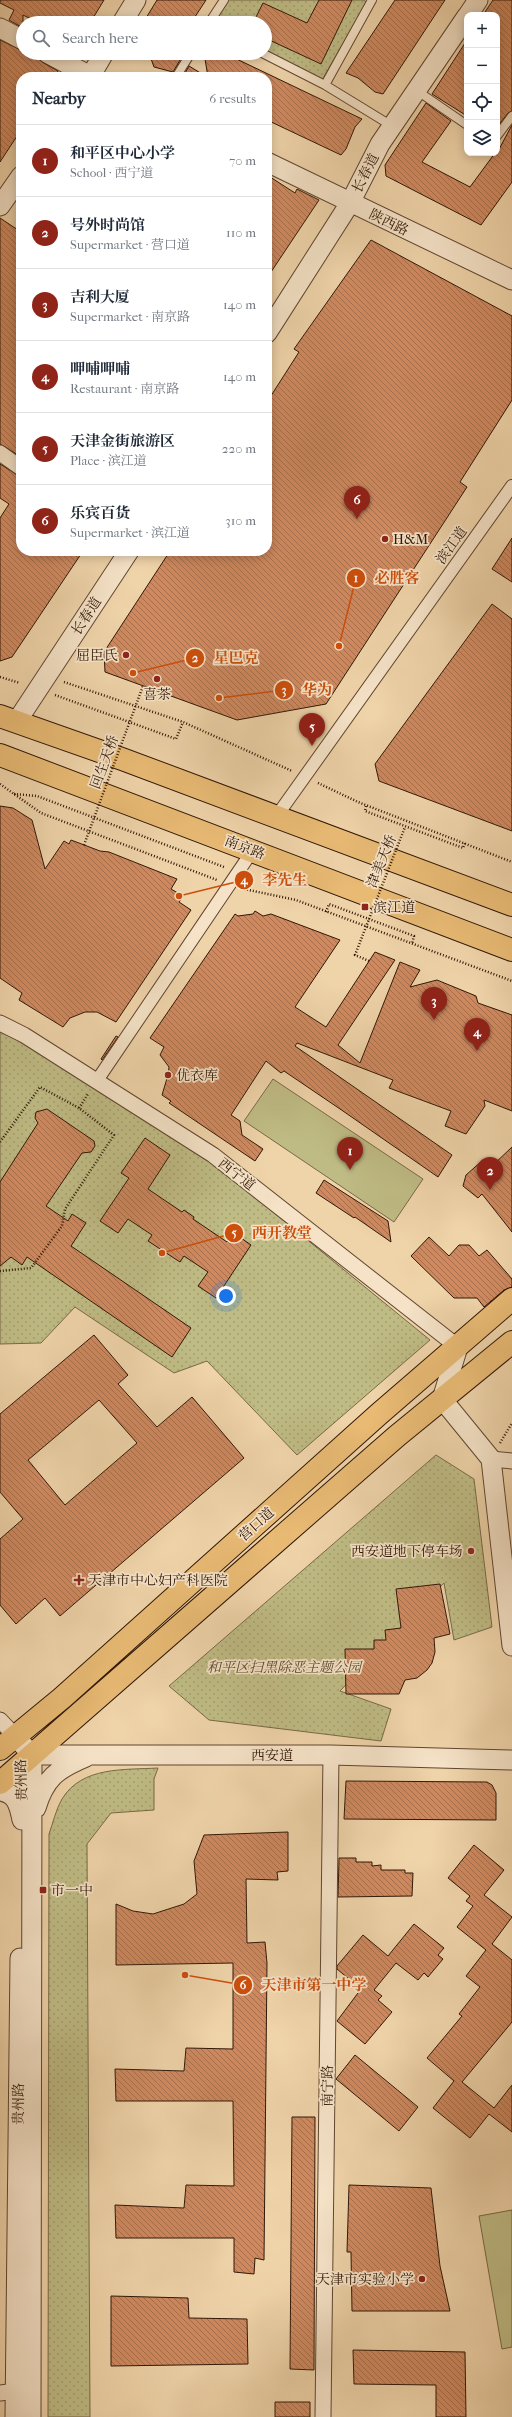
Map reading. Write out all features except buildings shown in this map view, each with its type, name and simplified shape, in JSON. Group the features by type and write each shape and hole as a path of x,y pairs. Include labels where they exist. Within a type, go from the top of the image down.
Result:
{"main road":[{"path":"8,718 512,904"},
{"name":"南京路","path":"0,755 253,850 512,950"},
{"name":"营口道","path":"8,1743 62,1698 379,1414 512,1299"},
{"name":"营口道","path":"0,1783 391,1441 512,1342"}],"street":[{"path":"126,16 136,0"},
{"name":"长春道","path":"470,12 478,0"},
{"name":"长春道","path":"272,325 350,203 380,144 464,20"},
{"path":"0,28 16,36"},
{"path":"60,60 82,72"},
{"path":"94,72 100,60"},
{"name":"陕西路","path":"272,164 512,280"},
{"path":"0,206 16,183"},
{"path":"0,453 16,464"},
{"name":"滨江道","path":"276,817 512,486"},
{"name":"长春道","path":"8,718 42,682 126,556"},
{"path":"96,1082 253,850"},
{"name":"西宁道","path":"0,1023 24,1035 213,1155 458,1347"},
{"path":"458,1347 442,1399 491,1459 510,1614 512,1646"},
{"path":"491,1459 512,1461"},
{"path":"0,1720 8,1743"},
{"name":"贵州路","path":"8,1743 28,1759 28,1819 12,2385 15,2417"},
{"path":"28,1819 40,1794 54,1774 66,1766 94,1754"},
{"name":"西安道","path":"28,1759 94,1754 330,1755 512,1760"},
{"name":"南宁路","path":"323,2417 330,1755"},
{"path":"0,1791 8,1792 15,1798 28,1819"},
{"name":"贵州路","path":"12,2385 31,2417"}],"lane":[{"path":"214,16 224,0"},
{"path":"325,84 371,1"},
{"path":"272,58 325,84 392,126"},
{"path":"179,72 187,60"},
{"path":"416,90 464,123"},
{"path":"500,132 512,116"}],"path":[{"path":"42,682 90,707 176,739 183,722"},
{"path":"42,682 88,691 183,722 305,776 366,806 512,862"},
{"name":"回生天桥","path":"84,845 143,686"},
{"path":"0,784 41,813 229,885 296,900 512,981"},
{"path":"14,794 37,796 238,872"},
{"path":"366,806 365,810 405,827 463,848 465,843"},
{"name":"津美天桥","path":"369,961 355,955 405,827"},
{"path":"326,912 329,904 414,936 412,944"},
{"path":"0,1142 40,1087 79,1108 114,1135 65,1208 62,1226 31,1268 0,1272"}],"green space":[{"path":"225,0 363,0 367,2 322,80 272,55 272,16 215,16"},
{"path":"0,1029 22,1041 208,1159 430,1340 297,1455 207,1361 174,1373 75,1307 41,1343 0,1344"},
{"path":"273,1079 423,1179 394,1222 244,1121"},
{"name":"和平区扫黑除恶主题公园","path":"436,1455 474,1479 492,1627 454,1640 444,1583 340,1691 391,1709 381,1741 209,1720 169,1686"},
{"path":"158,1768 154,1779 154,1810 111,1813 87,1844 90,2417 48,2417 49,1834 62,1799 71,1788 81,1781 92,1775 105,1772"},
{"path":"512,2210 512,2347 502,2349 479,2216"}],"place":[{"name":"乐宾百货","path":"357,519"},
{"name":"H&M","path":"385,539"},
{"name":"必胜客","path":"339,646"},
{"name":"屈臣氏","path":"126,655"},
{"name":"星巴克","path":"133,673"},
{"name":"喜茶","path":"157,679"},
{"name":"华为","path":"219,698"},
{"name":"天津金街旅游区","path":"312,746"},
{"name":"李先生","path":"179,896"},
{"name":"滨江道","path":"365,907"},
{"name":"吉利大厦","path":"434,1020"},
{"name":"呷哺呷哺","path":"477,1051"},
{"name":"优衣库","path":"168,1075"},
{"name":"和平区中心小学","path":"350,1170"},
{"name":"号外时尚馆","path":"490,1190"},
{"name":"西开教堂","path":"162,1253"},
{"name":"西安道地下停车场","path":"471,1551"},
{"name":"天津市中心妇产科医院","path":"79,1580"},
{"name":"市一中","path":"43,1890"},
{"name":"天津市第一中学","path":"185,1975"},
{"name":"天津市实验小学","path":"422,2279"}]}
